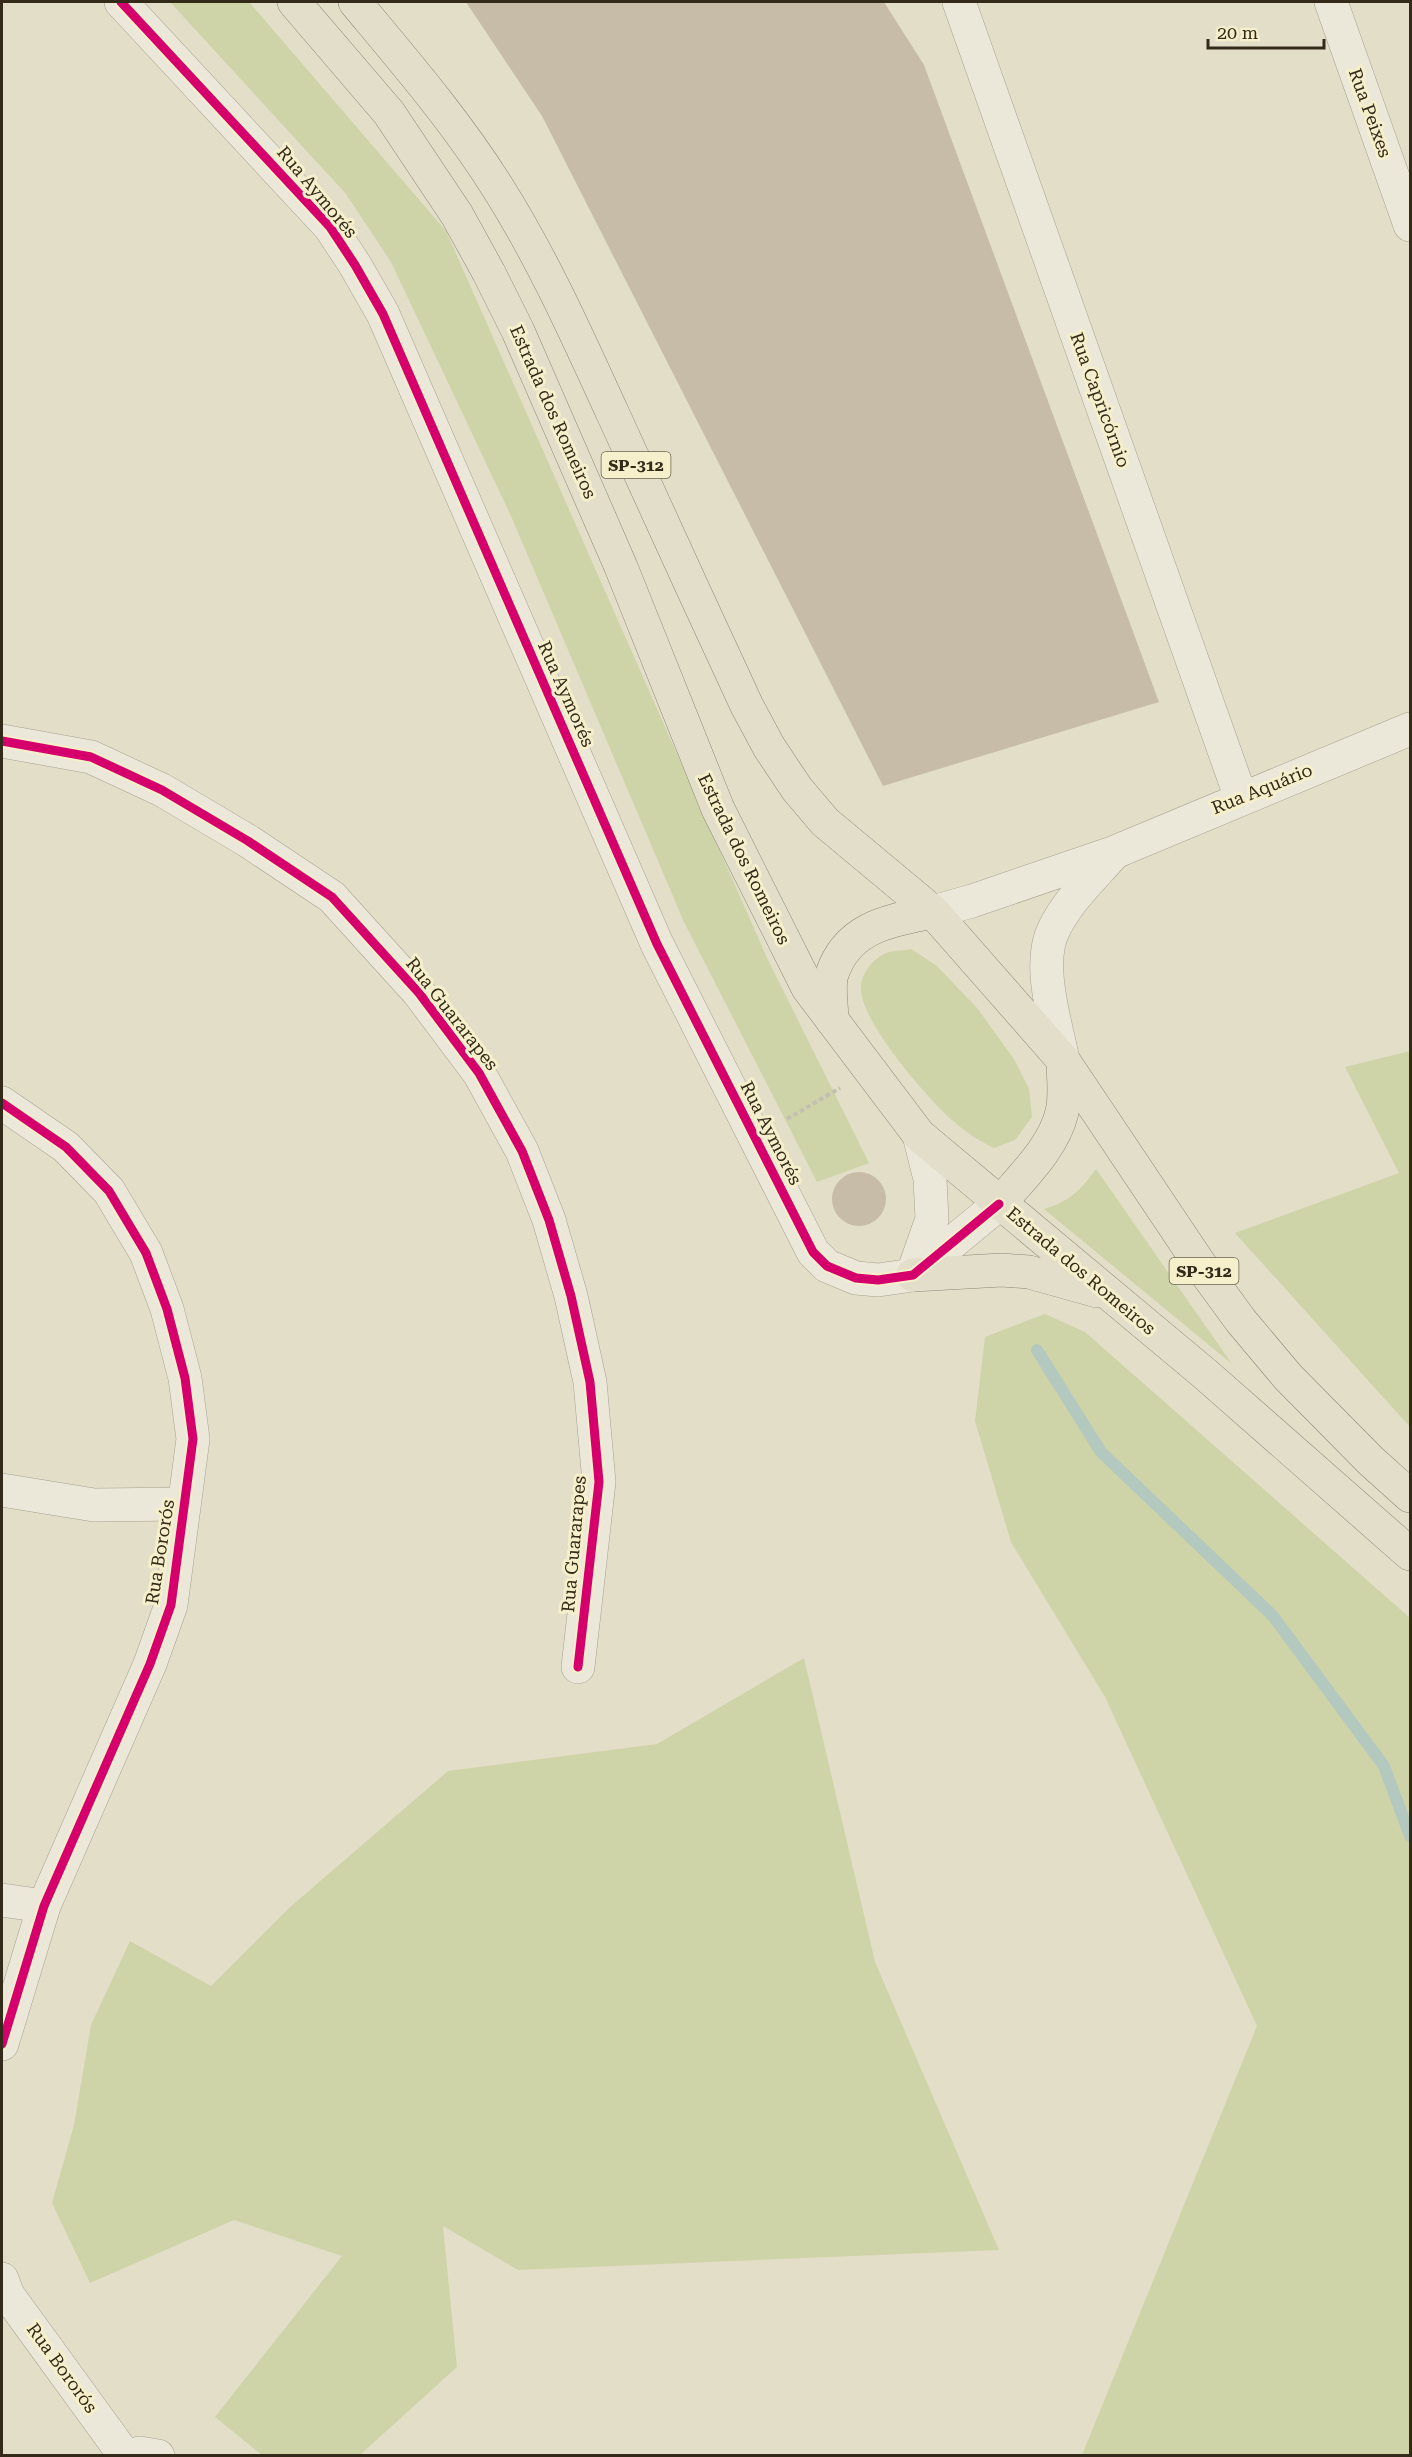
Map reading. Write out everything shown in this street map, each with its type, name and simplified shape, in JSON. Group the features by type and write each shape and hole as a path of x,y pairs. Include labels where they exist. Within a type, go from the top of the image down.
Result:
{"main road":[{"name":"Estrada dos Romeiros","path":"294,2 389,113 457,215 489,273 518,331 621,567 718,809 808,988 919,1135 1204,1374 1410,1554"},
{"name":"SP-312","path":"355,2 425,85 467,140 500,190 532,248 587,359 747,706 769,747 797,789 825,822 933,912 1063,1060 1203,1269 1241,1321 1288,1377 1371,1461 1410,1496"},
{"path":"832,1020 832,976 846,946 863,933 891,921 933,912"},
{"path":"999,1204 1034,1163 1051,1138 1062,1112 1063,1060"},
{"path":"913,1275 1002,1270 1029,1272 1107,1294"}],"street":[{"name":"Rua Aymorés","path":"122,2 330,227 383,314 657,944 813,1252 828,1266 856,1278 878,1280 913,1275"},
{"name":"Rua Capricórnio","path":"959,2 1241,798"},
{"name":"Rua Peixes","path":"1330,2 1410,225"},
{"name":"Rua Aquário","path":"933,912 1115,852 1410,729"},
{"name":"Rua Guararapes","path":"2,741 91,757 162,790 248,841 332,897 419,993 479,1073 522,1151 549,1220 571,1296 590,1382 599,1482 578,1667"},
{"path":"1063,1060 1050,998 1046,959 1053,931 1070,903 1115,852"},
{"name":"Rua Bororós","path":"2,1103 66,1147 95,1176 109,1191 146,1253 167,1309 185,1378 193,1439 168,1615 150,1664 44,1906 2,2044"},
{"path":"913,1275 932,1219 930,1179 919,1135"},
{"path":"913,1275 999,1204"},
{"path":"2,1491 94,1505 184,1504"},
{"path":"2,1900 44,1906"},
{"name":"Rua Bororós","path":"2,2279 9,2295 125,2456"},
{"path":"135,2456 140,2454 158,2456"}],"path":[{"path":"755,1138 869,1071"}],"green space":[{"path":"170,2 249,2 446,231 768,960 869,1163 817,1182 684,922 511,516 391,262 346,194"},
{"path":"911,949 937,966 977,1008 1014,1059 1029,1089 1032,1117 1015,1140 994,1148 972,1136 957,1124 911,1077 870,1018 863,1000 861,986 868,967 884,954"},
{"path":"1410,1051 1410,1427 1235,1233 1399,1173 1345,1067"},
{"path":"1096,1169 1232,1364 1044,1209 1074,1194"},
{"path":"1045,1314 1085,1332 1410,1618 1410,2455 1082,2455 1257,2026 1105,1697 1011,1542 975,1421 985,1337"},
{"path":"804,1658 875,1962 999,2250 518,2270 443,2226 457,2367 360,2455 262,2455 215,2417 342,2256 234,2220 90,2283 52,2203 74,2125 91,2025 130,1941 211,1986 289,1908 448,1771 657,1744"}],"building":[{"path":"466,2 884,2 924,65 1159,702 883,786 542,116"},
{"path":"859,1172 869,1174 878,1180 884,1189 886,1199 884,1209 878,1218 869,1224 859,1226 849,1224 840,1218 834,1209 832,1199 834,1189 840,1180 849,1174"}],"waterway":[{"path":"1037,1350 1101,1452 1273,1616 1384,1766 1410,1836"}],"cycle path":[{"path":"121,2 330,227 383,314 657,944 813,1252 827,1266 856,1278 878,1280 913,1275 999,1204"},
{"path":"2,741 91,757 162,790 248,841 332,897 419,993 479,1073 522,1151 549,1220 571,1296 590,1382 599,1482 578,1667"},
{"path":"2,1103 66,1147 109,1191 146,1253 167,1309 185,1378 193,1439 171,1605 150,1664 44,1906 2,2044"}]}
